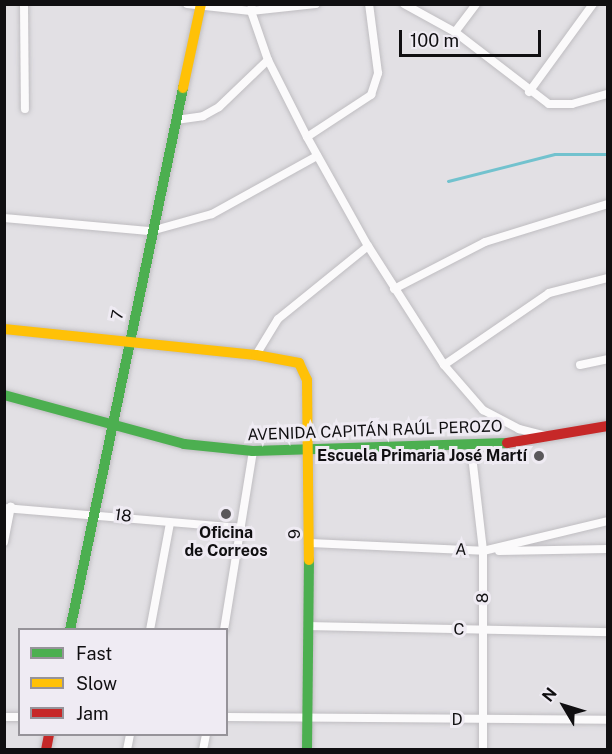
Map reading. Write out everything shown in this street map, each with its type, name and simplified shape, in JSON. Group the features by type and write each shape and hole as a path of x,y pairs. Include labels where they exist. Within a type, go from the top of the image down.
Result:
{"main road":[{"name":"7","path":"70,628 110,425 201,6"},
{"path":"4,329 256,355"},
{"name":"9","path":"256,355 298,363 307,380 310,543 307,750"},
{"name":"AVENIDA CAPITÁN RAÚL PEROZO","path":"4,395 184,444 254,451 471,447 555,438 608,426"}],"street":[{"path":"24,4 25,109"},
{"path":"187,4 252,8 316,4"},
{"path":"307,137 371,95 378,73 369,4"},
{"path":"404,4 455,32 529,92 549,104 572,104 608,94"},
{"path":"455,32 476,4"},
{"path":"529,92 592,4"},
{"path":"252,8 268,60 317,156 394,289 444,365 483,410 519,429 555,438"},
{"path":"176,120 203,116 219,107 268,60"},
{"path":"4,218 152,231 212,214 317,156"},
{"path":"394,289 485,242 608,204"},
{"path":"256,355 278,319 368,246"},
{"path":"444,365 549,293 608,278"},
{"path":"580,365 608,359"},
{"name":"8","path":"471,447 483,551 483,750"},
{"path":"224,628 254,451"},
{"path":"4,542 8,508"},
{"name":"18","path":"8,508 93,512 170,523 241,528"},
{"name":"A","path":"310,543 483,551 608,521"},
{"path":"150,628 170,523"},
{"path":"483,551 608,549"},
{"name":"C","path":"310,626 608,632"},
{"name":"D","path":"228,717 608,720"}],"waterway":[{"path":"448,181 555,154 608,154"}],"traffic: fast":[{"path":"70,628 183,88"},
{"path":"4,395 184,444 253,451 507,443"},
{"path":"307,750 309,560"}],"traffic: slow":[{"path":"183,88 201,4"},
{"path":"4,329 256,355 299,363 307,380 309,560"}],"traffic: jam":[{"path":"507,443 608,426"},
{"path":"46,750 49,736"}],"place":[{"name":"Escuela Primaria José Martí","path":"539,456"},
{"name":"Oficina de Correos","path":"226,514"}]}
